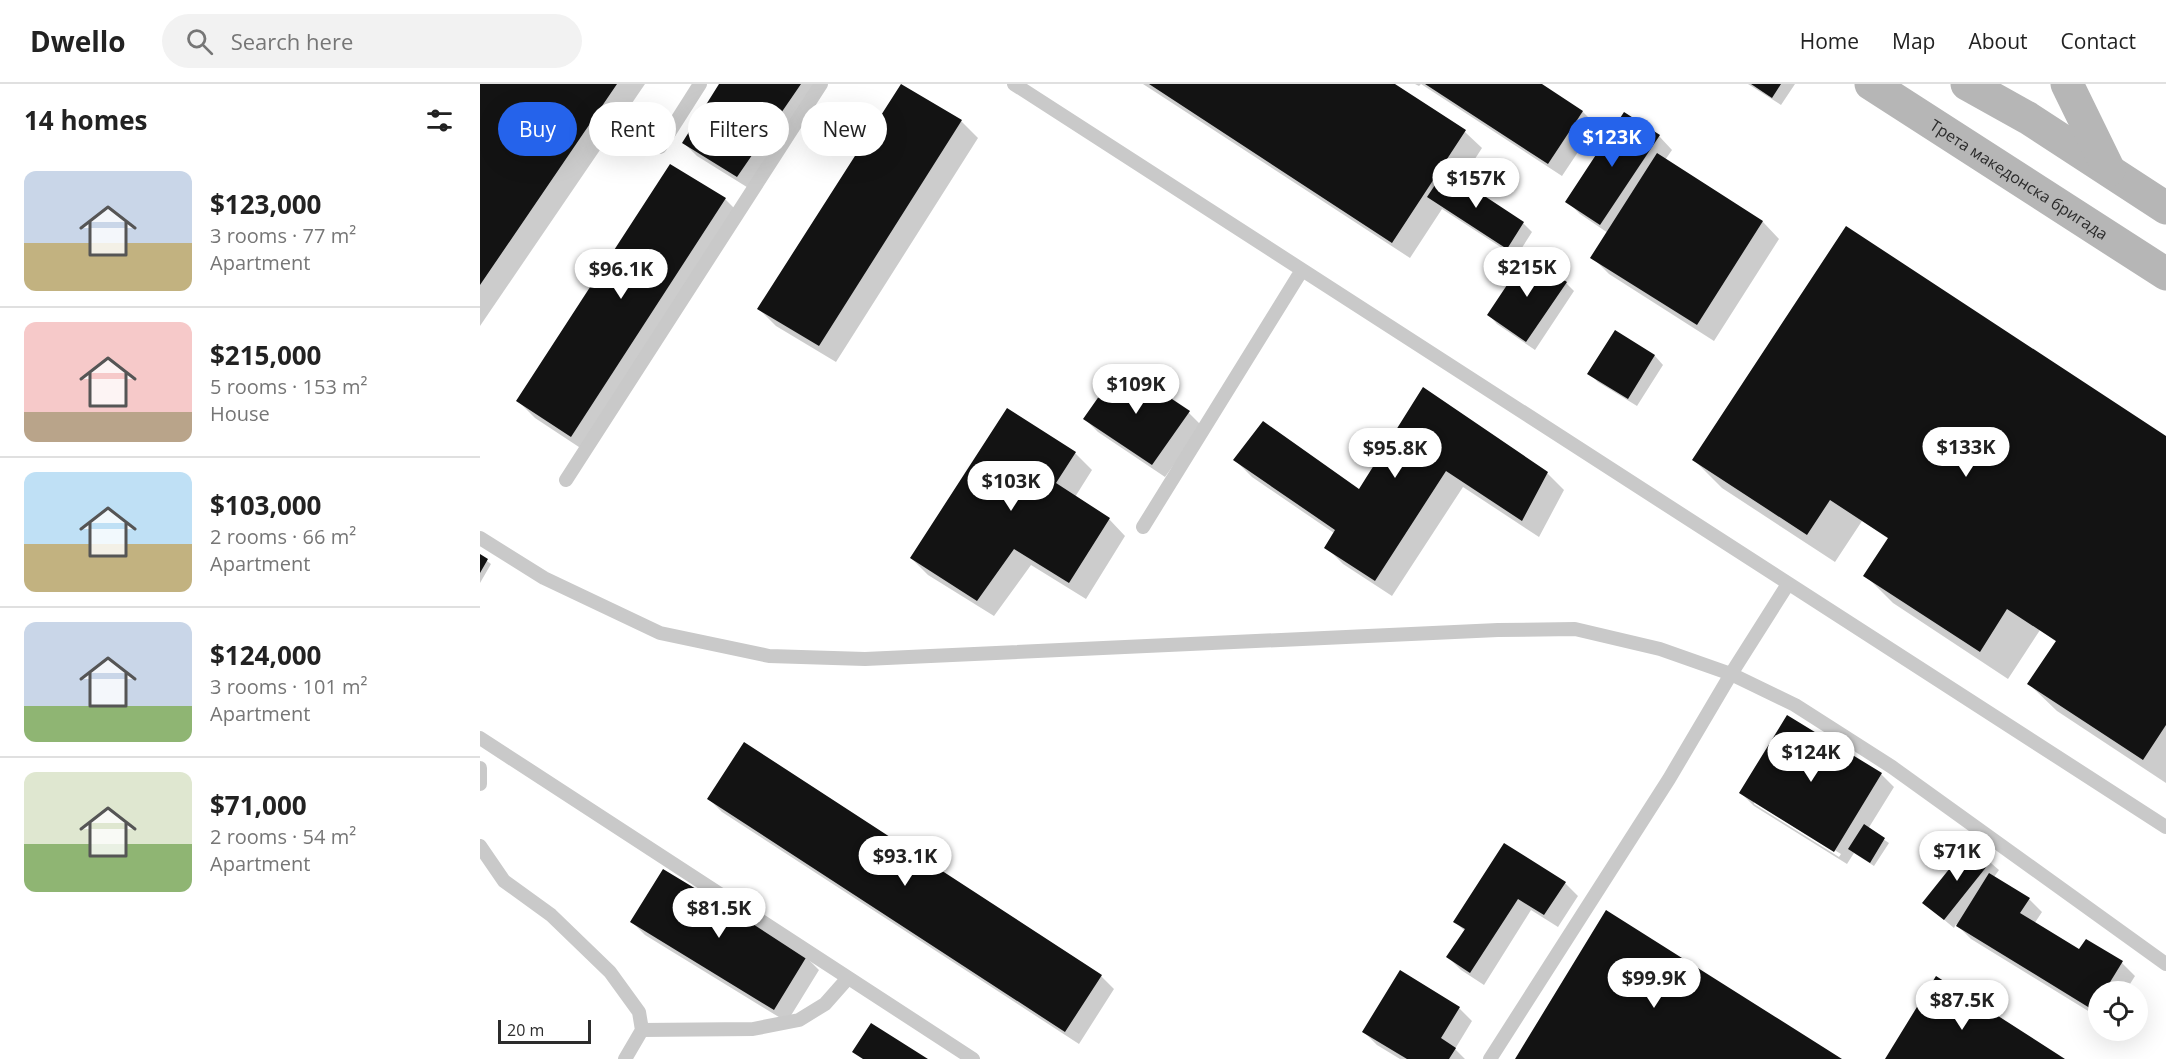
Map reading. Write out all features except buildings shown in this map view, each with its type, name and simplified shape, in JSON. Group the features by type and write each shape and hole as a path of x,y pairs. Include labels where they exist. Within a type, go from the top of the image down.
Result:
{"street":[{"name":"Трета македонска бригада","path":"1871,84 2166,274"},
{"path":"2067,84 2109,170"},
{"path":"1944,132 1976,85 2166,208"}],"lane":[{"path":"676,122 700,84"},
{"path":"566,480 820,84"},
{"path":"1014,84 2166,827"},
{"path":"1143,527 1302,270"},
{"path":"480,538 544,578 660,633 769,656 865,659 1486,630 1575,629 1660,649 1731,675 1795,705 1892,766 2166,964"},
{"path":"1490,1059 1669,779 1788,584"},
{"path":"480,738 973,1059"},
{"path":"480,768 480,784"},
{"path":"480,846 504,881 551,915 610,972 639,1012 642,1030 625,1059"},
{"path":"642,1030 753,1029 799,1020 825,1004 848,978"}]}
